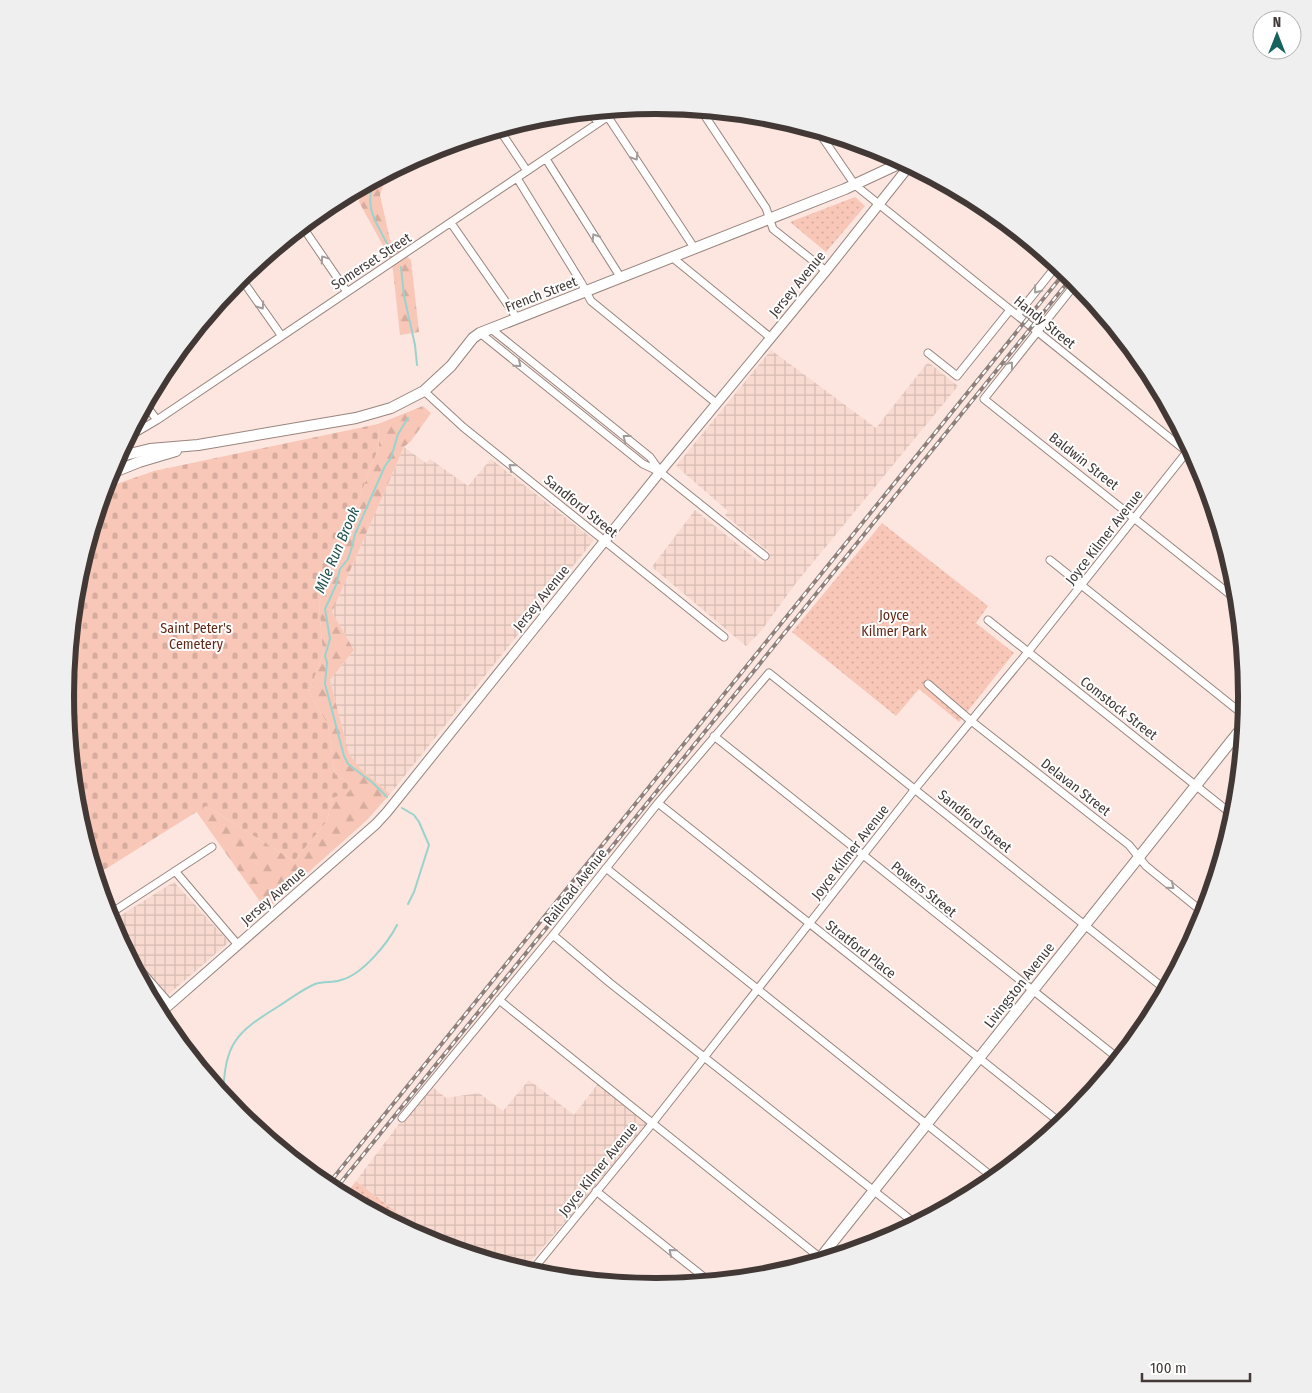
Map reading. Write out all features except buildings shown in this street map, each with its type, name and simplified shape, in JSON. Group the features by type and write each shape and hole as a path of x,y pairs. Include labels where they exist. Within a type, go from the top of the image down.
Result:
{"main road":[{"name":"French Street","path":"127,455 150,450 198,445 361,417 391,408 424,391 445,372 473,338 490,328 770,220 855,185 895,166"},
{"name":"French Street","path":"120,470 139,462 198,445"},
{"name":"Livingston Avenue","path":"825,1253 1084,924 1237,734"}],"street":[{"name":"Somerset Street","path":"138,430 451,223 608,116"},
{"path":"608,116 695,249"},
{"path":"705,116 766,208 773,229 826,271"},
{"path":"594,117 598,123"},
{"path":"503,135 527,171"},
{"name":"Handy Street","path":"824,139 855,185 1037,332 1180,443"},
{"path":"546,159 621,278"},
{"name":"Jersey Avenue","path":"165,1009 381,818 906,170"},
{"path":"517,178 591,301 716,403"},
{"path":"451,223 517,318"},
{"path":"306,232 346,292"},
{"path":"673,258 771,338"},
{"path":"1017,315 1053,271"},
{"path":"245,284 281,335"},
{"path":"1037,332 1072,289"},
{"path":"928,353 957,376 1010,310"},
{"path":"490,328 650,456 660,472"},
{"name":"Baldwin Street","path":"1037,332 984,399 1228,592"},
{"path":"480,333 643,464 660,472 764,556"},
{"name":"Sandford Street","path":"424,391 463,427 724,637"},
{"path":"577,412 584,404"},
{"path":"149,410 156,420"},
{"name":"Joyce Kilmer Avenue","path":"535,1266 652,1123 970,720 1028,652 1185,455"},
{"path":"1050,560 1238,710"},
{"name":"Comstock Street","path":"988,620 1227,810"},
{"name":"Sandford Street","path":"769,673 1161,986"},
{"name":"Railroad Avenue","path":"402,1118 658,803 769,673"},
{"name":"Delavan Street","path":"928,684 970,720 1129,845 1146,866 1198,908"},
{"name":"Powers Street","path":"714,736 1114,1055"},
{"name":"Stratford Place","path":"658,803 1056,1119"},
{"path":"115,910 212,847"},
{"path":"606,868 988,1174"},
{"path":"175,870 238,945"},
{"path":"552,935 610,983 911,1220"},
{"path":"146,976 170,1004"},
{"path":"499,1000 816,1256"},
{"path":"596,1191 704,1277"}],"shaded area":[{"path":"771,350 876,428 928,362 958,386 796,583 761,631 746,646 652,567 695,510 762,564 770,553 725,515 728,511 676,466"},
{"path":"404,447 426,463 430,459 468,486 491,459 594,540 390,794 360,768 349,754 330,680 354,650 332,612"},
{"path":"174,882 229,942 160,1001 134,954 117,917"},
{"path":"529,1080 574,1115 600,1081 652,1123 528,1265 469,1248 414,1226 356,1181 429,1084 446,1098 479,1093 503,1111"}],"green space":[{"path":"384,181 380,195 390,240 411,260 419,332 400,335 392,262 359,202 360,195"},
{"path":"855,197 865,206 826,252 790,222"},
{"path":"423,406 431,413 411,441 404,447 332,612 354,650 330,680 349,754 360,768 390,794 367,820 266,910 196,811 206,806 294,861 327,821 332,798 349,783 335,774 328,725 309,692 323,654 319,603 379,446 378,424"},
{"name":"Saint Peter's Cemetery","path":"378,424 379,446 319,603 323,654 309,692 328,725 335,774 349,783 350,791 332,798 327,821 294,861 206,806 101,872 85,810 75,735 75,658 79,621 85,583 94,546 114,485 154,471"},
{"name":"Joyce Kilmer Park","path":"882,523 988,606 976,623 1014,653 959,722 919,689 896,716 792,632"},
{"path":"356,1181 414,1226 398,1219 349,1191"}],"waterway":[{"name":"Mile Run Brook","path":"372,188 371,209 390,250"},
{"name":"Mile Run Brook","path":"401,267 404,296 415,345 417,365"},
{"name":"Mile Run Brook","path":"387,797 373,783 348,764 344,756 325,684 327,662 325,656 330,639 325,609 336,585 340,569 348,559 355,534 385,466 391,458 398,434 408,418"},
{"name":"Mile Run Brook","path":"402,808 414,815 429,845 414,892 408,904"},
{"name":"Mile Run Brook","path":"224,1086 226,1063 230,1051 242,1032 264,1015 310,986 341,980 357,972 381,949 397,925"}],"railway":[{"path":"332,1180 1060,278"},
{"path":"339,1185 1067,284"}]}
